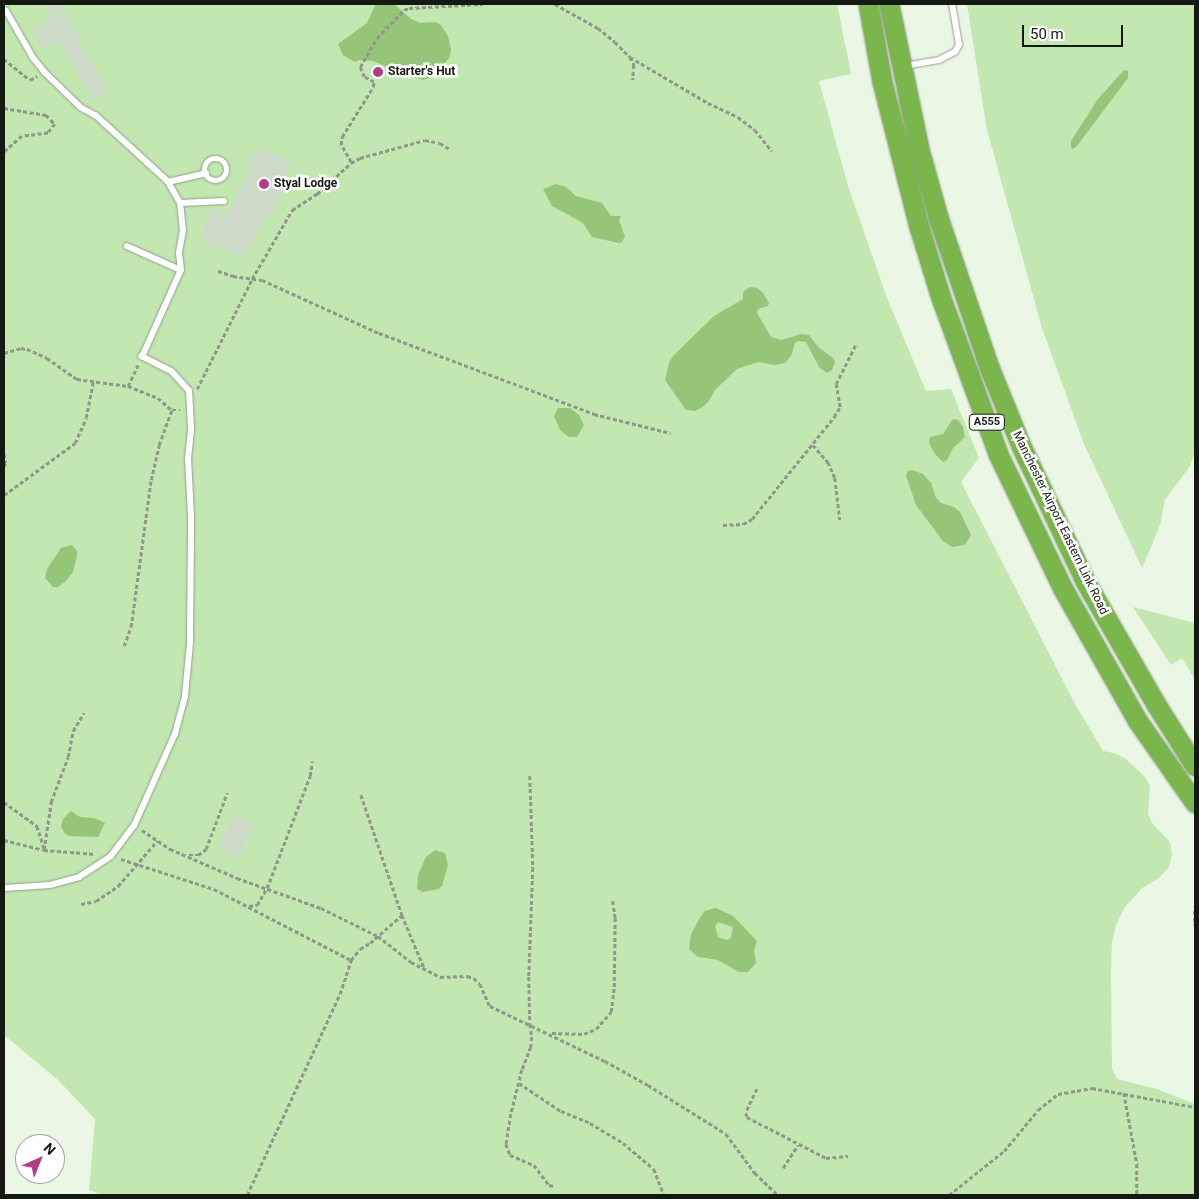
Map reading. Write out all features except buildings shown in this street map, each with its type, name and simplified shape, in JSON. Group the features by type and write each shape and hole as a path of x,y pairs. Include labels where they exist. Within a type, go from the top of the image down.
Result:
{"highway":[{"name":"Manchester Airport Eastern Link Road","path":"868,4 882,82 919,227 941,298 998,454 1063,589 1138,720 1195,803"},
{"name":"Manchester Airport Eastern Link Road","path":"889,4 919,149 938,220 989,367 1021,446 1085,581 1152,697 1195,766"}],"lane":[{"path":"901,67 939,60 956,52 959,45 952,4"},
{"path":"4,888 33,887 66,881 92,870 111,856 134,826 175,734 187,682 190,643 191,516 188,459 191,400 189,391 180,378 142,357 181,270 179,253 183,231 180,203 168,182 96,116 81,108 45,73 6,11"},
{"path":"168,182 206,172"},
{"path":"180,203 224,201"},
{"path":"127,246 181,270"}],"path":[{"path":"351,163 341,145 342,137 374,82 361,72 361,62 377,38 404,10 483,4"},
{"path":"555,4 598,28 630,57 708,103 738,117 755,130 772,151"},
{"path":"630,57 634,65 633,80"},
{"path":"4,59 30,80 45,73"},
{"path":"4,108 46,115 55,124 48,133 22,136 4,152"},
{"path":"4,353 21,348 27,349 47,358 72,377 128,386 158,398 172,410 182,410 191,400 252,279 292,210 316,194 351,163 376,153 425,140 433,140 451,150"},
{"path":"218,271 272,284 379,333 594,414 671,433"},
{"path":"723,525 731,526 747,522 814,445 840,408 836,384 856,344"},
{"path":"128,386 142,357"},
{"path":"4,495 75,443 80,436 86,418 93,381"},
{"path":"124,646 131,627 151,480 162,437 172,410"},
{"path":"814,445 828,462 836,478 840,520"},
{"path":"4,454 6,463 4,467"},
{"path":"44,850 51,802 68,757 71,737 84,713"},
{"path":"247,906 257,905 268,888 310,776 312,761"},
{"path":"530,776 533,861 530,1024 532,1037 531,1047 519,1083 506,1136 506,1150 510,1155 534,1165 549,1185 555,1186"},
{"path":"188,856 198,855 206,849 227,793"},
{"path":"361,795 402,915 425,970"},
{"path":"4,802 37,826 44,850"},
{"path":"134,826 157,841 236,878 322,908 378,936 425,970 440,977 467,976 474,978 480,984 490,1006 551,1033 648,1084 726,1134 755,1173 778,1195"},
{"path":"4,840 44,850 111,856 198,883 352,960"},
{"path":"81,904 96,901 104,896 138,865 157,841"},
{"path":"551,1033 584,1034 596,1029 611,1012 614,987 615,918 612,900"},
{"path":"1195,911 1195,925"},
{"path":"247,1195 336,1002 352,960 360,949 402,915"},
{"path":"519,1083 561,1111 590,1123 623,1143 654,1169 664,1195"},
{"path":"949,1195 1004,1151 1038,1110 1058,1094 1092,1088 1195,1107"},
{"path":"757,1089 746,1113 747,1117 826,1158 848,1156"},
{"path":"1124,1093 1137,1164 1137,1195"},
{"path":"783,1168 798,1145"}],"shaded area":[{"path":"4,4 837,4 851,74 819,81 848,186 887,298 926,391 951,389 979,458 961,482 1075,704 1103,751 1114,753 1126,759 1146,778 1150,787 1148,814 1152,823 1170,842 1172,854 1169,867 1159,878 1142,888 1125,907 1116,925 1112,942 1111,971 1112,1068 1117,1079 1157,1089 1195,1104 1195,1195 103,1195 89,1190 95,1119 58,1080 4,1035"},
{"path":"376,4 394,4 411,19 420,23 436,22 441,25 448,36 451,50 449,58 435,76 423,80 373,61 360,60 355,62 343,55 338,44 367,23"},
{"path":"967,4 1195,4 1195,452 1190,466 1165,500 1160,525 1142,568 1084,444 1042,328 987,130"},
{"path":"1124,70 1128,71 1128,78 1077,146 1073,149 1071,148 1071,141 1098,99"},
{"path":"556,184 566,187 576,196 602,203 611,216 621,216 619,220 625,237 622,242 592,237 583,223 552,206 543,189"},
{"path":"750,287 757,288 763,293 769,303 768,306 758,309 757,313 771,337 781,340 802,334 809,335 818,347 833,358 835,362 832,370 827,373 819,367 806,342 799,341 795,343 791,356 785,363 775,365 758,362 737,369 715,390 708,402 701,408 695,411 686,410 665,380 669,363 673,356 714,316 743,299 743,292"},
{"path":"558,408 570,408 579,415 584,425 577,437 569,437 560,430 554,416"},
{"path":"953,419 958,420 963,427 965,437 953,448 947,460 943,462 934,453 929,442 930,437 943,434"},
{"path":"912,470 923,474 931,483 936,498 941,503 954,507 960,512 971,535 965,545 952,547 943,541 916,505 906,476 908,471"},
{"path":"72,545 77,551 73,572 58,587 53,587 45,578 47,569 61,548"},
{"path":"1133,607 1195,623 1195,680 1182,658 1171,665"},
{"path":"71,811 80,817 94,818 105,823 98,837 69,836 65,834 61,826 63,819"},
{"path":"435,850 445,853 448,865 442,886 439,889 423,892 417,889 418,875 426,857"},
{"path":"716,908 733,916 757,941 754,950 756,963 748,972 739,972 718,960 698,957 689,949 691,934 705,911","holes":["718,922 733,927 731,938 727,940 718,937 715,926"]}],"place":[{"name":"Starter's Hut","path":"378,72"},
{"name":"Styal Lodge","path":"264,184"}]}
